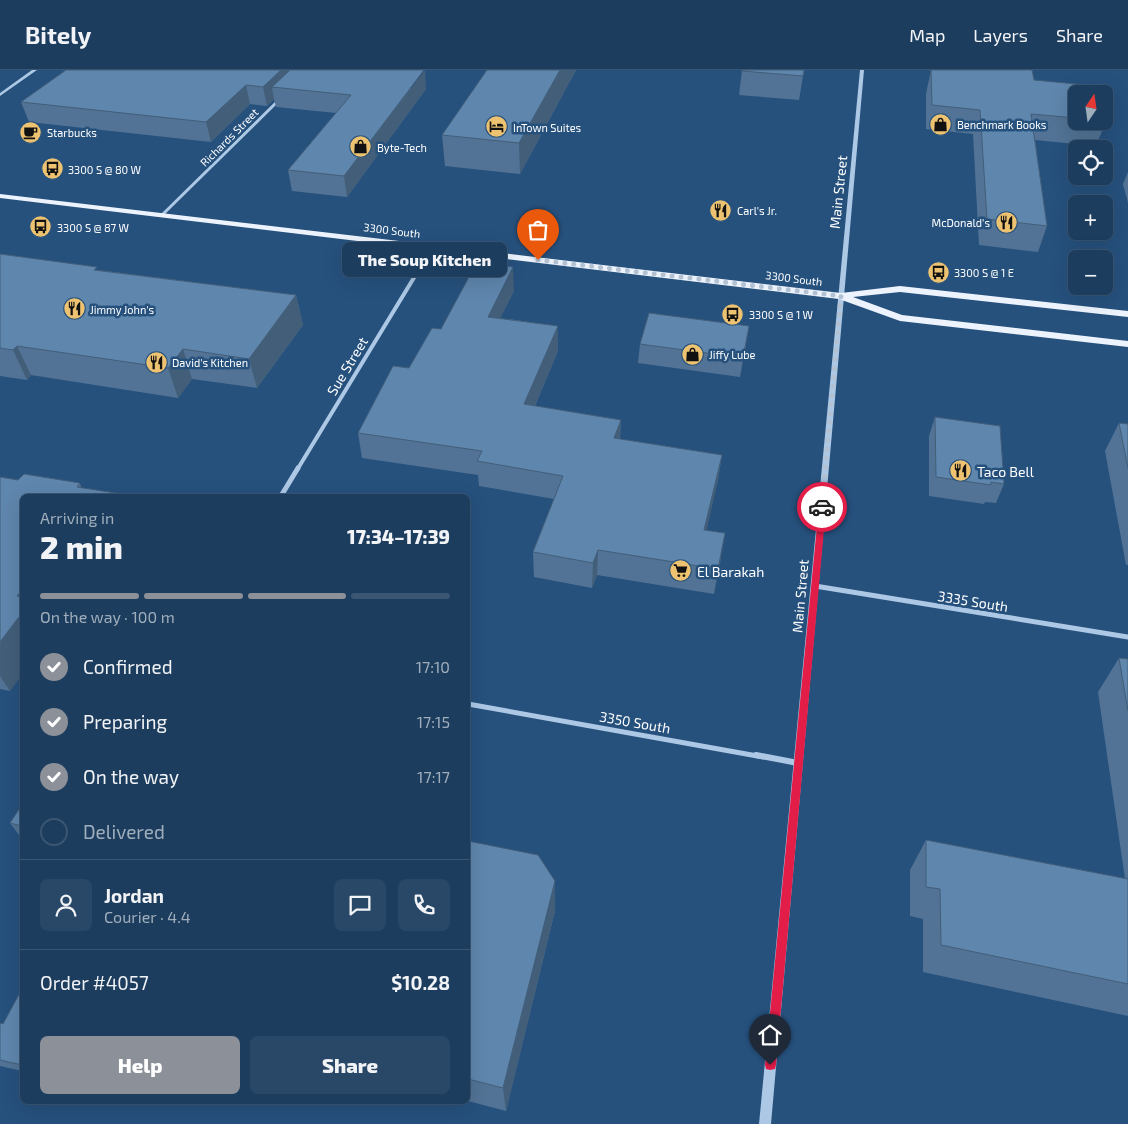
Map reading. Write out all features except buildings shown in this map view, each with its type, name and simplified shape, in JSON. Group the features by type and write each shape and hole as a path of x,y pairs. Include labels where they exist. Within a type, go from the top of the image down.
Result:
{"main road":[{"name":"3300 South","path":"0,196 841,296 900,289 1128,314"},
{"name":"3300 South","path":"841,296 900,318 1128,344"}],"street":[{"path":"0,95 35,70"},
{"name":"Main Street","path":"765,1124 862,70"},
{"name":"Richards Street","path":"162,215 284,94"},
{"name":"Sue Street","path":"282,494 432,248"},
{"name":"3335 South","path":"815,586 1128,637"},
{"name":"3350 South","path":"470,704 799,764"}],"way so far":[{"path":"538,260 841,296 822,507"}],"place":[{"name":"Benchmark Books","path":"941,124"},
{"name":"InTown Suites","path":"497,127"},
{"name":"Starbucks","path":"31,132"},
{"name":"Byte-Tech","path":"361,147"},
{"name":"3300 S @ 80 W","path":"52,169"},
{"name":"Carl's Jr.","path":"721,210"},
{"name":"McDonald's","path":"1006,222"},
{"name":"3300 S @ 87 W","path":"41,227"},
{"name":"The Soup Kitchen","path":"538,260"},
{"name":"3300 S @ 1 E","path":"938,272"},
{"name":"Jimmy John's","path":"74,309"},
{"name":"3300 S @ 1 W","path":"733,314"},
{"name":"Jiffy Lube","path":"693,354"},
{"name":"David's Kitchen","path":"156,362"},
{"name":"Taco Bell","path":"961,471"},
{"name":"El Barakah","path":"681,571"}],"route":[{"path":"770,1065 822,507"}]}
